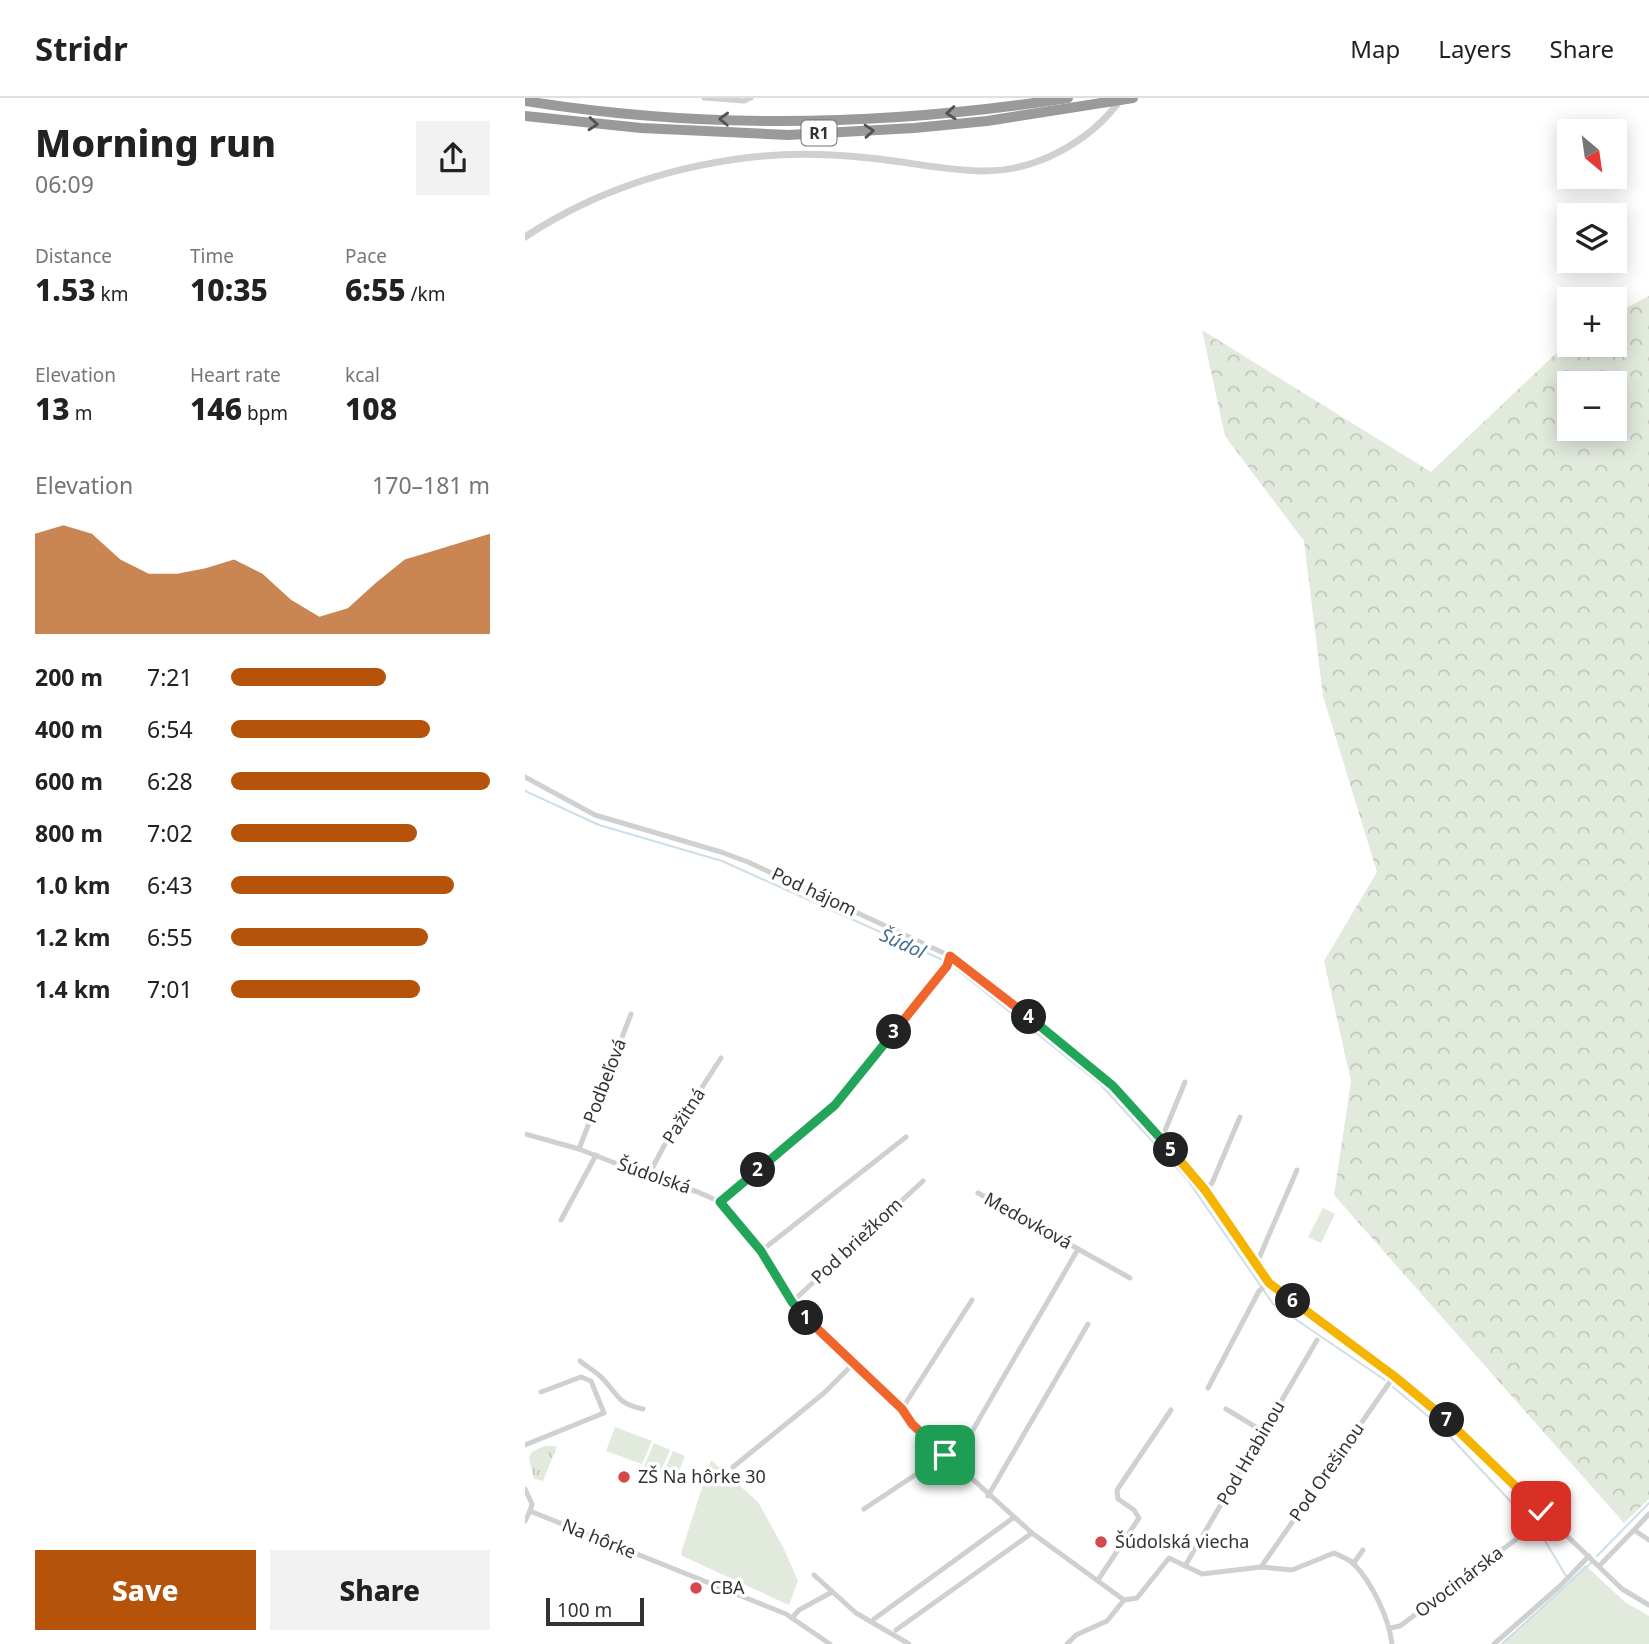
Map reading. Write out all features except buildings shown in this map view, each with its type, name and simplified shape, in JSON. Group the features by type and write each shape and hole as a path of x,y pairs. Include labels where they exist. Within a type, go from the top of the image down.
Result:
{"highway":[{"name":"R1","path":"525,101 600,111 693,118 851,121 984,110 1067,98"},
{"name":"R1","path":"525,116 641,128 788,135 987,121 1131,98"}],"street":[{"path":"703,98 744,101 751,98"},
{"path":"525,237 552,219 626,186 717,161 813,155 859,157 985,171 1013,169 1065,149 1089,134 1110,115 1117,100"},
{"name":"Pod hájom","path":"525,776 595,815 748,862 949,957 988,983 1113,1086 1159,1136 1205,1190 1256,1265 1264,1287 1394,1376 1439,1412 1622,1589 1649,1605"},
{"path":"720,1202 835,1105 947,966 949,957"},
{"name":"Podbeľová","path":"579,1149 631,1014"},
{"name":"Pažitná","path":"649,1176 664,1146 721,1058"},
{"path":"1159,1136 1164,1133 1185,1082"},
{"path":"1205,1190 1212,1183 1240,1117"},
{"name":"Šúdolská","path":"525,1134 579,1149 720,1202 761,1251 792,1302 815,1328 902,1409 912,1424 1013,1518 1125,1600"},
{"path":"761,1251 906,1138"},
{"path":"561,1220 596,1155"},
{"path":"1256,1265 1297,1170"},
{"name":"Pod briežkom","path":"792,1302 923,1181"},
{"name":"Medovková","path":"978,1192 1131,1278"},
{"name":"Medovková","path":"954,1464 1078,1249"},
{"path":"1208,1388 1264,1287"},
{"path":"902,1409 972,1300"},
{"path":"989,1496 1088,1324"},
{"name":"Pod Hrabinou","path":"1185,1566 1317,1340"},
{"path":"580,1362 602,1377 620,1401 643,1409"},
{"path":"733,1467 824,1393 853,1364"},
{"path":"587,1378 592,1370"},
{"name":"Pod Orešinou","path":"1261,1567 1394,1376"},
{"path":"525,1446 604,1413 591,1381 587,1378 581,1377 541,1392"},
{"path":"1226,1409 1264,1432"},
{"path":"1098,1580 1139,1518 1135,1510 1118,1499 1117,1490 1171,1410"},
{"path":"864,1509 945,1455"},
{"path":"525,1489 532,1504 525,1521"},
{"name":"Na hôrke","path":"530,1511 792,1618 830,1644"},
{"path":"1599,1565 1649,1514"},
{"path":"874,1619 1013,1518"},
{"path":"1634,1530 1649,1539"},
{"name":"Ovocinárska","path":"1390,1628 1400,1626 1526,1532"},
{"path":"896,1630 1032,1533"},
{"path":"1353,1564 1363,1550"},
{"path":"1067,1644 1076,1635 1107,1621 1125,1600 1137,1598 1169,1558 1202,1574 1261,1567 1292,1570 1334,1553 1353,1564 1377,1598 1390,1628 1392,1644"},
{"path":"1494,1644 1589,1556"},
{"path":"814,1575 869,1622 909,1644"},
{"path":"792,1618 799,1610 832,1592"}],"green space":[{"path":"1649,296 1649,1499 1624,1523 1334,1195 1351,1081 1324,961 1377,872 1323,696 1304,541 1225,436 1202,330 1431,472 1557,352 1557,357 1627,357 1627,308"},
{"path":"1323,1208 1335,1214 1321,1243 1308,1237"},
{"path":"615,1427 652,1441 642,1464 606,1451"},
{"path":"654,1443 670,1450 660,1473 644,1466"},
{"path":"544,1446 557,1446 543,1481 534,1479 529,1458 532,1452"},
{"path":"673,1451 685,1456 676,1479 663,1474"},
{"path":"711,1460 758,1502 783,1547 798,1581 789,1605 682,1556"},
{"path":"1585,1565 1625,1602 1649,1616 1649,1644 1500,1644 1545,1605"}],"waterway":[{"name":"Šúdol","path":"525,791 599,825 722,861 945,961"},
{"name":"Šúdol","path":"950,964 1100,1084 1187,1179 1273,1304 1385,1380"},
{"name":"Šúdol","path":"1393,1387 1442,1428 1541,1534 1566,1576"},
{"path":"1597,1556 1649,1503"},
{"name":"Šúdol","path":"1502,1644 1592,1562"}],"place":[{"name":"ZŠ Na hôrke 30","path":"624,1477"},
{"name":"Šúdolská viecha","path":"1101,1542"},
{"name":"CBA","path":"696,1588"}],"route":[{"path":"945,1455 912,1424 902,1409 815,1328 792,1302 761,1251 720,1202 835,1105 947,966 950,956 988,983 1113,1086 1205,1190 1269,1283 1439,1412 1541,1511"}]}
